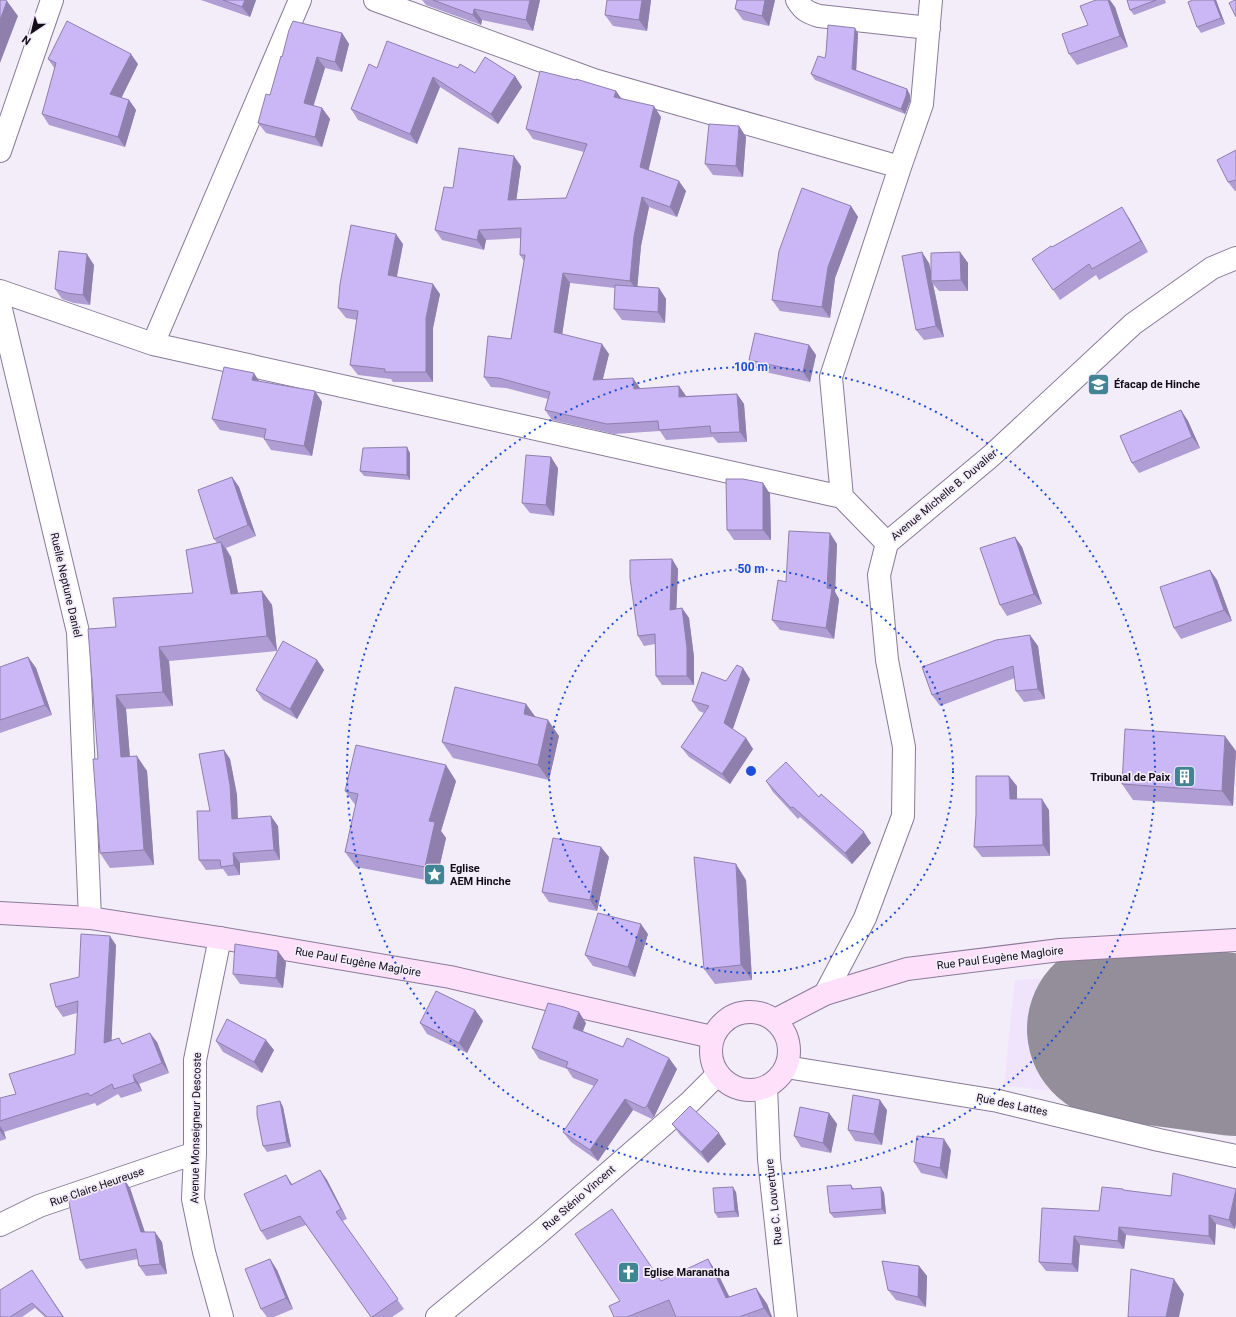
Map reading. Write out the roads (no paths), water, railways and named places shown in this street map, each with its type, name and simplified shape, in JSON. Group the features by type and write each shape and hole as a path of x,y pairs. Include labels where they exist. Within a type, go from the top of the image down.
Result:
{"main road":[{"name":"Rue Paul Eugène Magloire","path":"0,913 90,918 220,938 450,977 712,1037"},
{"name":"Rue Paul Eugène Magloire","path":"775,1020 825,994 907,969 1060,950 1236,940"},
{"path":"746,1011 761,1013 775,1020 783,1030 788,1041 789,1054 786,1067 778,1079 766,1087 755,1090 739,1088 725,1082 718,1074 710,1057 712,1037 720,1024 732,1015 746,1011"}],"street":[{"path":"0,151 52,0"},
{"path":"153,344 300,0"},
{"path":"375,0 594,80 900,167"},
{"path":"797,0 803,9 809,13 819,16 929,28"},
{"path":"842,497 831,377 922,104 931,0"},
{"name":"Avenue Michelle B. Duvalier","path":"825,994 865,918 903,816 904,747 887,660 879,575 887,543 991,456 1133,324 1212,268 1236,258"},
{"path":"0,291 153,344 842,497 887,543"},
{"name":"Ruelle Neptune Daniel","path":"0,305 78,632 90,918"},
{"name":"Avenue Monseigneur Descoste","path":"220,938 195,1060 195,1153 193,1199 204,1252 222,1317"},
{"name":"Rue des Lattes","path":"786,1067 998,1101 1152,1138 1236,1156"},
{"name":"Rue Sténio Vincent","path":"437,1317 540,1232 678,1113 718,1074"},
{"name":"Rue C. Louverture","path":"766,1087 769,1159 786,1317"},
{"name":"Rue Claire Heureuse","path":"0,1225 39,1206 195,1153"}],"place":[{"name":"Éfacap de Hinche","path":"1099,384"},
{"name":"Tribunal de Paix","path":"1185,777"},
{"name":"Eglise AEM Hinche","path":"434,874"},
{"name":"Eglise Maranatha","path":"628,1272"}]}
